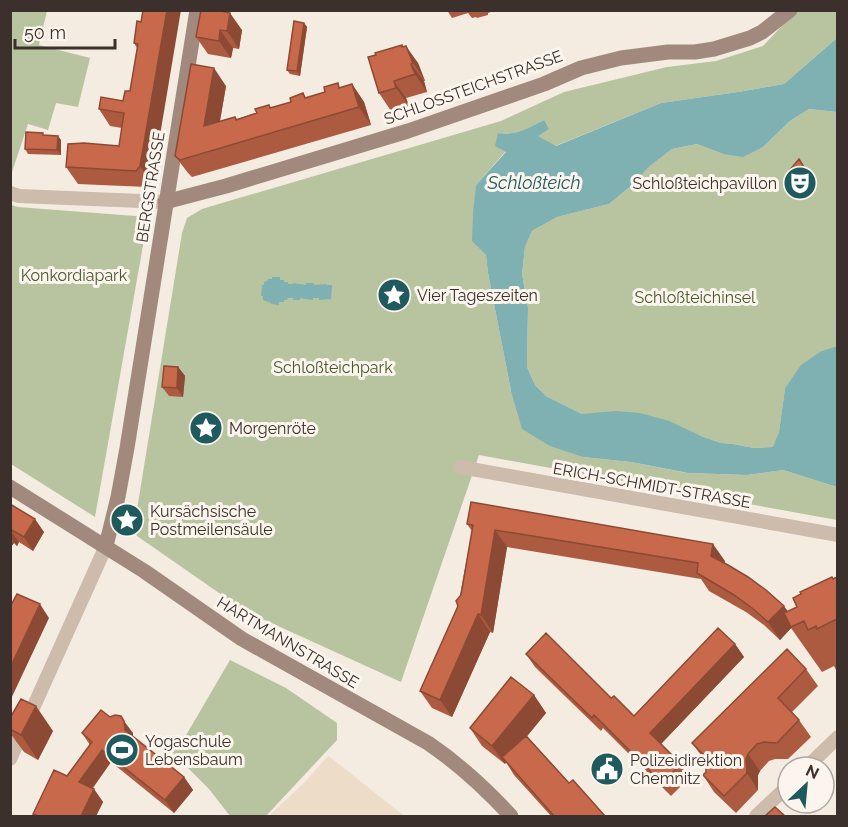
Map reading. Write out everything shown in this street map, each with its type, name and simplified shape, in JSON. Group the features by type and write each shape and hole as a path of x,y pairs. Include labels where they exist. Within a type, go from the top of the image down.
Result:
{"main road":[{"name":"BERGSTRASSE","path":"106,546 125,458 197,10"},
{"name":"SCHLOSSTEICHSTRASSE","path":"165,202 408,131 544,84 581,68 621,58 714,49 750,38 762,32 790,10"},
{"name":"HARTMANNSTRASSE","path":"10,487 106,546 242,639 428,743 473,778 511,816"}],"street":[{"path":"10,193 19,196 165,202"},
{"name":"ERICH-SCHMIDT-STRASSE","path":"460,467 837,536"},
{"path":"10,759 106,546"},
{"path":"819,755 837,737"},
{"path":"756,816 776,797"}],"green space":[{"path":"11,10 47,11 39,45 90,58 78,107 56,103 48,130 28,124 11,175"},
{"name":"Schloßteichpark","path":"796,11 837,11 837,38 784,84 661,103 555,146 537,136 544,120 517,132 498,133 506,151 476,185 473,241 486,255 511,391 583,457 631,462 687,473 747,475 783,470 837,487 837,520 479,455 401,682 245,611 137,536 134,528 182,233 187,218 202,209 501,121 564,92 667,67 716,61 763,46"},
{"name":"Schloßteichinsel","path":"809,109 837,112 837,346 821,351 802,365 785,388 779,432 774,447 754,448 721,443 701,436 596,414 582,414 546,396 535,385 527,367 528,308 522,274 525,247 532,231 557,217 609,204 672,149 697,144 723,154 763,147 790,121"},
{"name":"Konkordiapark","path":"11,205 148,217 95,517 11,464"},
{"path":"230,660 286,688 337,723 337,740 266,816 230,816 209,789 171,751 185,737"}],"shaded area":[{"path":"328,756 404,816 269,816 306,781"}],"water":[{"name":"Schloßteich","path":"837,38 837,112 809,109 790,121 763,147 743,157 723,154 697,144 672,149 609,204 557,217 532,231 525,247 522,274 528,308 527,367 535,385 546,396 582,414 615,411 640,413 669,421 721,443 754,448 773,447 779,432 785,388 801,365 821,351 837,346 837,487 783,470 747,475 688,473 631,462 583,457 550,446 522,429 511,391 486,255 472,241 476,185 506,152 495,146 498,133 516,132 544,120 549,129 538,136 556,146 661,103 784,84"},
{"path":"272,277 280,277 280,280 288,284 332,285 331,299 300,298 300,300 293,300 293,298 288,298 284,302 279,302 279,305 271,304 263,300 261,296 262,285"}],"building":[{"path":"143,10 167,10 140,166 136,171 66,167 68,144 119,146 124,113 99,109 101,97 123,101 125,91 130,91 138,44 134,43 137,21 141,22"},
{"path":"201,10 230,13 227,31 220,30 219,41 196,37"},
{"path":"294,21 304,23 297,71 287,70"},
{"path":"402,45 402,47 406,46 415,74 394,81 396,88 379,93 368,57"},
{"path":"191,64 214,68 204,126 235,117 236,120 257,113 255,109 269,105 270,108 291,102 290,98 303,93 305,98 325,92 324,87 338,83 339,88 352,84 359,107 180,160 175,156"},
{"path":"26,132 58,136 57,150 25,149"},
{"path":"799,159 808,178 804,185 796,187 789,184 787,176"},
{"path":"164,366 178,367 177,388 162,387"},
{"path":"471,502 713,544 711,556 748,577 784,606 768,622 734,595 697,573 698,563 495,530 481,615 478,614 440,700 420,691 458,606 456,601 461,595 473,525 467,524"},
{"path":"10,504 35,519 24,537 10,529"},
{"path":"832,577 833,579 837,577 837,619 817,629 816,626 808,630 804,621 791,627 784,613 797,607 793,598 801,594 800,592"},
{"path":"17,594 40,604 10,668 10,607"},
{"path":"718,628 735,644 650,733 681,764 662,783 594,715 592,718 526,654 546,633 611,698 614,696 634,716"},
{"path":"787,649 806,669 778,698 799,720 777,743 757,744 746,759 747,773 724,796 703,775 706,772 706,757 692,743"},
{"path":"511,677 534,695 492,746 470,728"},
{"path":"21,699 36,706 21,735 10,729 10,718"},
{"path":"101,710 110,717 121,716 125,730 184,777 165,800 102,750 79,782 94,789 81,816 33,814 54,770 67,776 92,742 82,733"},
{"path":"526,736 569,783 573,780 605,816 554,816 502,757"},
{"path":"775,807 776,815 785,816 765,816"}],"place":[{"name":"Schloßteichpavillon","path":"800,183"},
{"name":"Vier Tageszeiten","path":"394,295"},
{"name":"Morgenröte","path":"206,428"},
{"name":"Kursächsische Postmeilensäule","path":"127,520"},
{"name":"Yogaschule Lebensbaum","path":"122,750"},
{"name":"Polizeidirektion Chemnitz","path":"607,769"}]}
